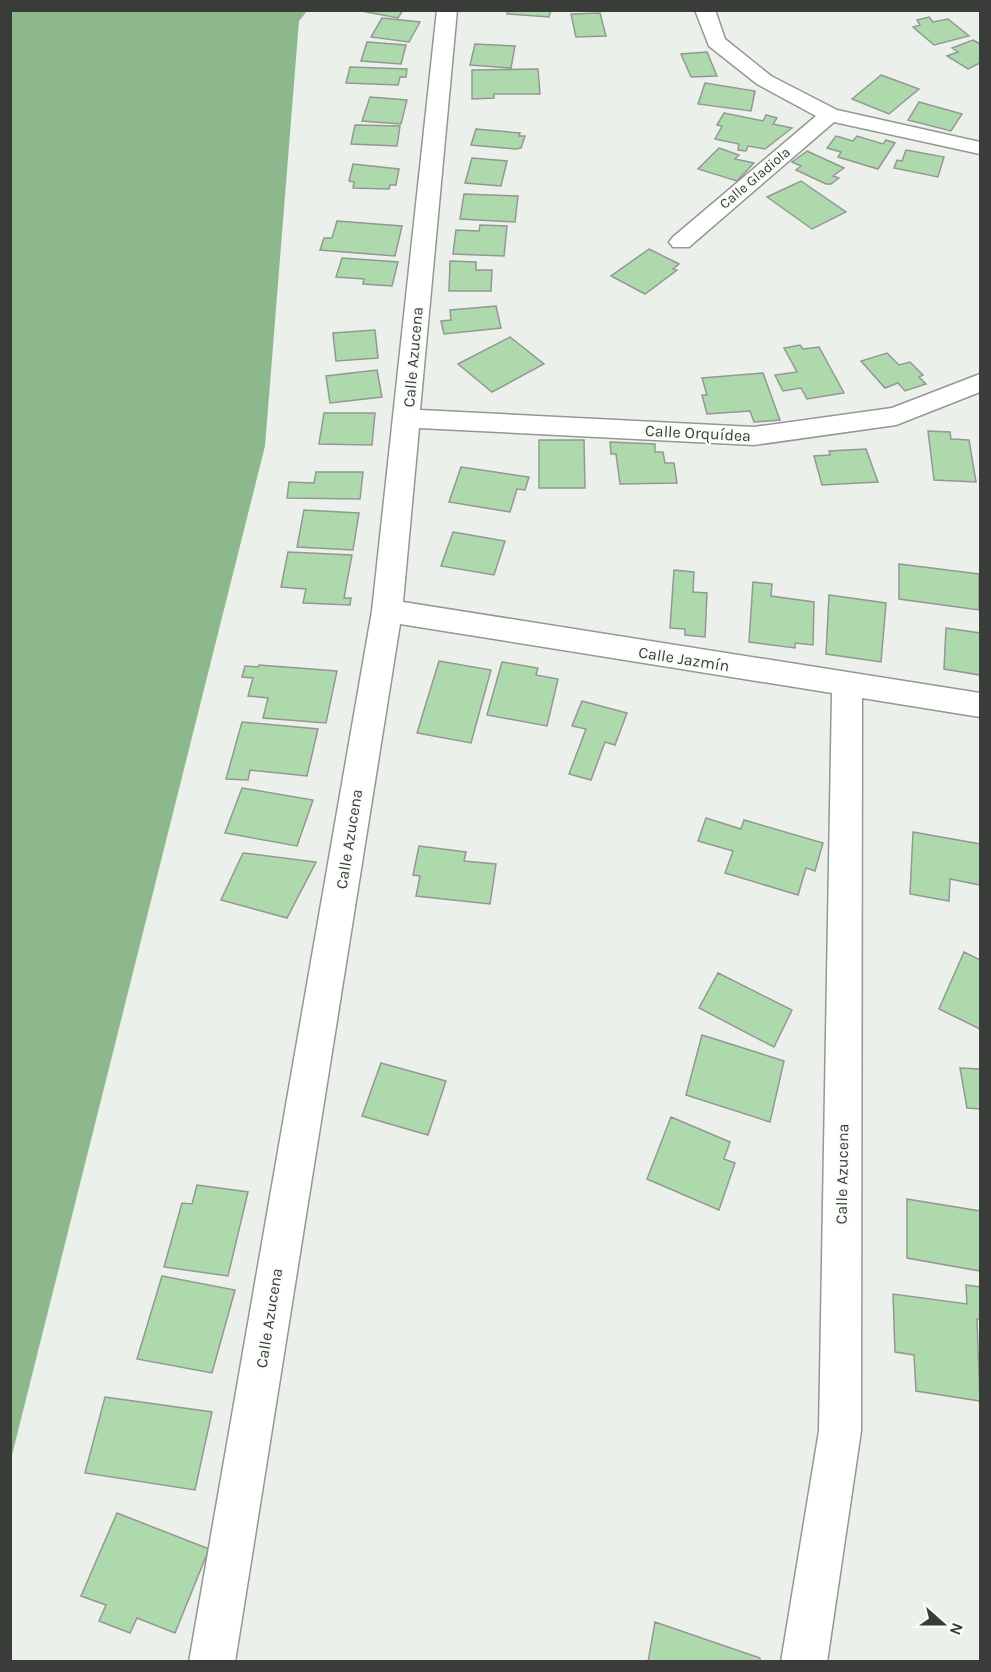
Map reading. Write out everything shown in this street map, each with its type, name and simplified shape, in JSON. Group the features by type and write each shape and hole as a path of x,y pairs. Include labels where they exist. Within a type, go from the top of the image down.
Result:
{"street":[{"name":"Calle Azucena","path":"212,1662 387,611 447,10"},
{"path":"705,10 716,42 764,80 830,115 981,148"},
{"name":"Calle Gladiola","path":"681,242 830,115"},
{"name":"Calle Orquídea","path":"408,418 754,436 896,416 981,382"},
{"name":"Calle Jazmín","path":"387,611 981,705"},
{"name":"Calle Azucena","path":"804,1662 840,1431 847,684"}],"green space":[{"path":"11,10 307,11 299,21 265,446 11,1459"}],"building":[{"path":"356,10 403,10 398,18"},
{"path":"508,10 551,10 549,17 507,14"},
{"path":"600,13 606,36 576,37 571,14"},
{"path":"929,17 933,22 948,19 969,36 934,45 913,27 920,25 917,20"},
{"path":"382,18 420,22 409,42 371,37"},
{"path":"973,40 980,44 980,63 968,69 947,56 958,52 952,48"},
{"path":"367,42 406,45 401,64 361,61"},
{"path":"475,44 515,46 511,68 470,65"},
{"path":"707,52 717,76 691,77 681,54"},
{"path":"350,67 407,69 406,77 400,77 398,85 346,83"},
{"path":"538,69 540,94 494,94 494,98 472,99 472,70"},
{"path":"881,75 919,89 889,114 852,99"},
{"path":"705,83 755,91 751,111 698,104"},
{"path":"370,97 407,100 401,124 362,121"},
{"path":"919,102 962,114 951,131 908,120"},
{"path":"724,113 763,121 766,115 777,118 773,124 792,128 765,149 748,146 746,151 738,150 739,144 715,139 722,126 717,125"},
{"path":"355,125 400,126 397,146 351,144"},
{"path":"476,129 520,133 519,136 525,136 521,148 515,149 471,145"},
{"path":"836,136 853,141 857,136 883,144 886,140 895,143 878,169 838,157 841,152 827,148"},
{"path":"719,148 739,155 735,159 754,163 737,181 698,169"},
{"path":"906,150 944,157 938,177 894,168 897,160 902,161"},
{"path":"807,151 844,168 833,176 839,178 831,184 826,184 796,170 801,166 792,162"},
{"path":"472,158 507,161 501,186 465,183"},
{"path":"353,164 399,169 396,185 390,185 389,189 353,188 354,182 349,181"},
{"path":"801,181 846,212 812,229 767,197"},
{"path":"464,194 518,196 515,222 460,219"},
{"path":"337,221 402,226 395,256 320,250 324,238 332,238"},
{"path":"480,225 507,226 504,256 453,254 456,230 479,231"},
{"path":"649,249 679,264 673,269 677,270 645,294 611,276"},
{"path":"342,258 398,262 392,286 363,284 364,279 336,277"},
{"path":"450,261 476,262 476,270 492,270 491,291 449,291"},
{"path":"496,306 501,328 444,334 441,321 451,320 450,310"},
{"path":"375,330 378,358 336,361 333,333"},
{"path":"510,337 544,364 492,392 458,364"},
{"path":"800,345 803,349 819,347 844,393 807,399 801,388 783,391 775,375 797,372 784,348"},
{"path":"887,353 899,365 910,362 923,375 919,377 926,384 905,391 898,383 885,388 861,361"},
{"path":"377,370 382,397 330,403 326,376"},
{"path":"763,373 780,420 754,422 750,411 707,414 702,395 707,395 702,378"},
{"path":"324,413 375,413 372,445 319,444"},
{"path":"928,431 950,432 951,439 969,440 976,482 934,480"},
{"path":"539,440 584,440 585,488 539,488"},
{"path":"610,442 655,444 655,452 663,452 665,463 674,463 677,483 620,484 616,454 611,454"},
{"path":"866,449 878,482 822,485 814,456 830,455 829,451"},
{"path":"461,467 529,477 525,490 517,489 510,512 449,502"},
{"path":"316,472 363,472 360,499 287,498 289,482 314,483"},
{"path":"304,510 359,513 353,550 297,547"},
{"path":"453,532 505,541 494,575 441,566"},
{"path":"288,552 352,555 344,598 351,598 350,605 303,603 306,589 281,587"},
{"path":"899,564 979,574 979,610 899,599"},
{"path":"674,570 694,572 693,592 707,593 705,637 685,635 685,629 670,628"},
{"path":"753,582 772,584 771,596 814,602 813,645 795,643 795,648 749,642"},
{"path":"829,595 886,603 881,662 826,654"},
{"path":"946,628 980,633 980,675 944,669"},
{"path":"439,661 491,670 471,743 417,733"},
{"path":"502,662 538,668 536,675 558,679 547,726 487,715"},
{"path":"259,665 337,671 326,723 263,718 268,698 248,696 253,678 242,677 245,666 258,667"},
{"path":"582,701 627,713 615,745 605,742 591,780 569,774 586,729 572,726"},
{"path":"242,722 318,729 307,776 250,770 248,780 226,779"},
{"path":"242,788 313,800 297,846 225,833"},
{"path":"706,818 741,829 744,820 823,843 815,871 806,868 798,895 725,873 733,851 698,841"},
{"path":"913,832 980,844 980,885 950,879 949,901 910,894"},
{"path":"419,846 466,852 464,861 496,864 490,904 416,896 420,876 413,875"},
{"path":"243,853 316,862 287,918 221,900"},
{"path":"964,952 980,960 980,1029 939,1009"},
{"path":"718,973 792,1010 774,1047 699,1008"},
{"path":"702,1035 784,1061 770,1122 686,1095"},
{"path":"381,1063 446,1081 428,1135 362,1116"},
{"path":"960,1068 980,1069 980,1109 967,1108"},
{"path":"671,1117 730,1142 724,1159 735,1163 719,1210 647,1179"},
{"path":"197,1185 248,1192 228,1276 164,1267 182,1203 192,1204"},
{"path":"907,1199 980,1211 980,1271 907,1258"},
{"path":"162,1276 235,1290 212,1373 137,1359"},
{"path":"966,1285 980,1287 980,1319 977,1319 980,1401 916,1391 914,1355 895,1352 893,1294 967,1304"},
{"path":"105,1397 212,1412 195,1490 85,1473"},
{"path":"117,1513 209,1549 175,1633 137,1618 130,1633 99,1621 106,1605 81,1596"},
{"path":"655,1622 760,1658 760,1662 648,1662"}]}
